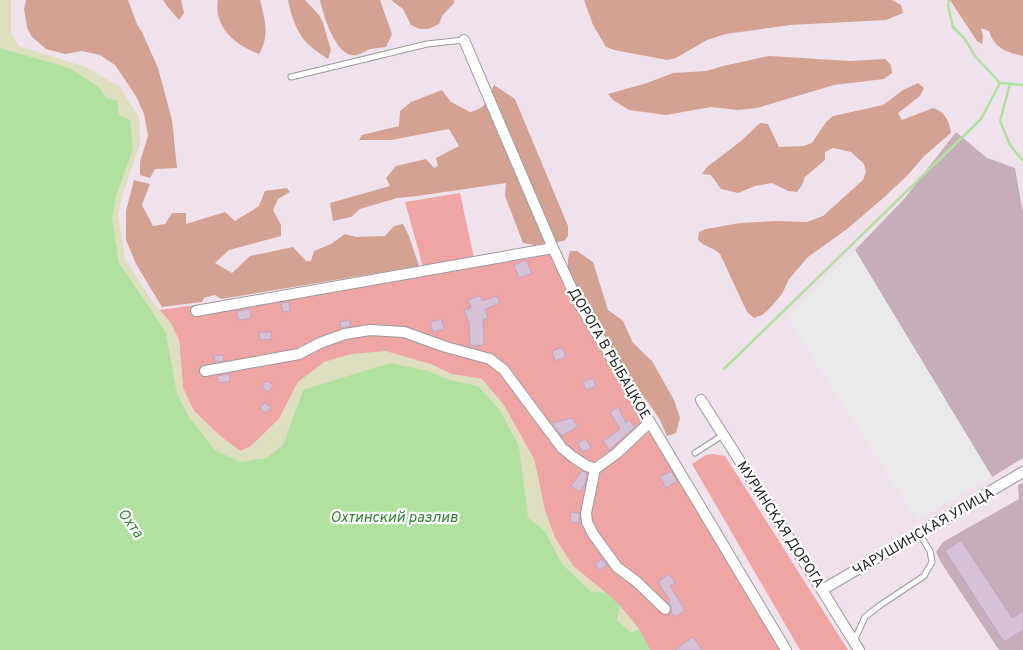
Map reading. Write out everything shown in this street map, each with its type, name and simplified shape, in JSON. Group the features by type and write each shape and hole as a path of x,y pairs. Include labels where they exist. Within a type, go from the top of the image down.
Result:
{"street":[{"name":"ДОРОГА В РЫБАЦКОЕ","path":"464,40 577,300 786,650"},
{"path":"196,311 553,248"},
{"path":"205,371 299,354 320,343 345,334 370,330 404,332 490,360 504,370 562,448 573,458 595,469"},
{"name":"МУРИНСКАЯ ДОРОГА","path":"701,400 857,646"},
{"path":"650,422 617,453 595,469 586,512 587,522 593,534 617,567 637,582 664,609"},
{"name":"ЧАРУШИНСКАЯ УЛИЦА","path":"822,590 1023,472"}],"lane":[{"path":"291,77 427,44 464,40"},
{"path":"695,453 724,435"},
{"path":"857,646 865,617 924,576 932,562 930,551 919,533"}],"shaded area":[{"path":"0,0 11,0 11,33 19,46 86,67 120,87 139,117 140,144 118,215 125,259 152,301 171,323 179,340 183,388 194,412 240,451 250,447 279,419 298,382 324,362 351,354 386,351 430,364 451,374 482,379 504,405 534,459 545,511 555,538 573,566 606,593 591,592 562,564 545,531 527,518 519,446 478,386 450,380 428,371 303,390 283,445 266,458 240,462 215,450 189,417 177,394 166,333 119,263 112,219 116,196 133,149 119,115 100,88 70,68 0,48"},
{"path":"26,0 128,0 158,68 172,120 177,168 155,169 150,178 140,175 140,162 148,136 144,114 136,96 115,65 100,55 82,51 65,54 46,49 31,36 27,27 24,9"},
{"path":"163,0 181,0 184,13 179,20 167,6"},
{"path":"218,0 260,0 265,21 265,34 259,54 242,46 228,34 219,19 217,10"},
{"path":"288,0 305,0 319,15 331,50 328,59 310,46 302,37 294,22"},
{"path":"320,0 380,0 392,34 386,47 370,49 356,55 342,50 332,34"},
{"path":"391,0 454,0 454,3 442,16 439,24 429,29 419,29 411,25 403,9"},
{"path":"584,0 892,0 901,5 903,13 886,20 790,25 726,34 707,40 676,58 667,60 606,47 593,25"},
{"path":"950,0 1023,0 1023,56 1002,49 994,42 989,31 981,28 982,44 977,41"},
{"path":"769,56 850,61 885,59 891,65 892,73 884,79 834,85 757,108 738,110 711,107 666,115 629,110 613,100 608,94 647,83 673,73 707,71"},
{"path":"918,83 924,88 920,96 898,113 902,120 933,108 946,117 951,133 924,156 907,176 881,200 847,229 808,257 789,279 782,294 770,308 762,315 754,318 747,312 720,254 698,240 699,232 740,223 807,222 823,216 863,180 866,172 864,164 851,152 833,148 825,152 825,160 805,177 797,192 788,191 772,183 755,186 738,193 721,189 711,175 702,174 707,167 741,141 760,123 768,124 779,147 804,146 812,143 826,122 833,116 883,105 903,90"},
{"path":"494,85 515,99 568,226 568,236 564,241 535,245 523,243 505,196 506,183 397,198 360,209 351,217 333,221 330,203 390,186 386,178 396,166 426,159 434,168 438,166 436,158 459,146 449,129 391,140 359,140 362,135 399,126 400,111 411,102 442,90 451,102 470,112 476,110 486,103"},
{"path":"956,132 987,158 1015,168 1023,213 1023,458 992,477 855,250 904,199"},
{"path":"134,180 150,184 142,205 153,226 165,224 172,213 186,213 186,224 225,212 235,221 259,206 265,191 287,188 290,192 278,199 273,210 281,225 281,236 229,250 215,263 232,273 250,256 293,247 306,261 311,261 314,251 331,244 345,234 356,237 385,236 394,226 403,224 419,266 221,299 215,295 204,298 202,302 162,307 136,264 126,240 126,211"},
{"path":"460,193 475,263 552,252 784,650 650,650 639,629 620,606 573,566 555,538 545,511 534,459 482,379 451,374 430,364 298,382 279,419 250,447 240,451 219,435 194,411 183,388 179,340 159,310 425,274 405,202"},
{"path":"855,250 992,477 917,520 786,316"},
{"path":"570,251 577,251 593,262 608,310 623,321 633,343 652,361 674,400 680,418 676,433 667,436 660,420 648,402 634,388 580,299 568,269"},
{"path":"706,455 725,456 848,650 800,650 692,464"},
{"path":"1023,483 1023,650 999,650 936,552 943,542 1019,499 1018,485"},
{"path":"620,606 639,629 631,634 617,620"}],"water":[{"name":"Охтинский разлив","path":"0,48 70,68 100,88 106,98 117,101 119,115 130,120 133,149 116,196 112,219 119,263 166,333 177,394 189,417 215,450 240,462 266,458 283,445 303,390 390,363 428,371 450,380 478,386 499,409 519,446 528,518 545,531 562,564 590,591 606,593 620,606 617,620 631,633 639,629 650,650 0,650"}],"building":[{"path":"526,260 532,273 519,278 514,265"},
{"path":"480,296 482,301 497,296 500,303 485,309 488,318 483,320 484,345 470,346 469,323 464,310 471,308 468,300"},
{"path":"289,302 290,311 283,312 281,303"},
{"path":"250,309 251,318 238,320 237,311"},
{"path":"442,319 444,329 433,332 430,322"},
{"path":"349,320 351,326 341,328 340,322"},
{"path":"259,332 271,332 272,339 260,340"},
{"path":"562,347 566,357 555,361 552,351"},
{"path":"223,355 224,361 215,362 214,356"},
{"path":"229,374 230,381 219,383 217,376"},
{"path":"593,378 596,386 586,390 583,382"},
{"path":"265,381 273,384 269,392 262,388"},
{"path":"265,402 271,408 266,413 260,408"},
{"path":"618,407 626,423 629,420 635,427 609,450 603,441 620,429 610,412"},
{"path":"572,418 578,426 562,436 552,423"},
{"path":"586,439 591,448 582,452 578,443"},
{"path":"582,471 587,473 585,484 580,492 571,486"},
{"path":"671,471 677,481 666,488 660,477"},
{"path":"571,512 579,513 579,523 570,522"},
{"path":"961,540 1012,618 1023,611 1023,630 1004,642 945,551"},
{"path":"602,559 607,565 599,570 595,564"},
{"path":"669,574 675,583 670,586 685,610 675,617 668,603 670,601 658,582"},
{"path":"693,637 702,650 675,650"}],"waterway":[{"path":"949,0 948,6 953,27 965,39 975,56 1000,83 1023,85"},
{"path":"724,369 981,119 1000,83"},
{"path":"1010,84 1000,121 1010,145 1023,161"}],"water label":[{"name":"Охта","path":"131,523"}]}
